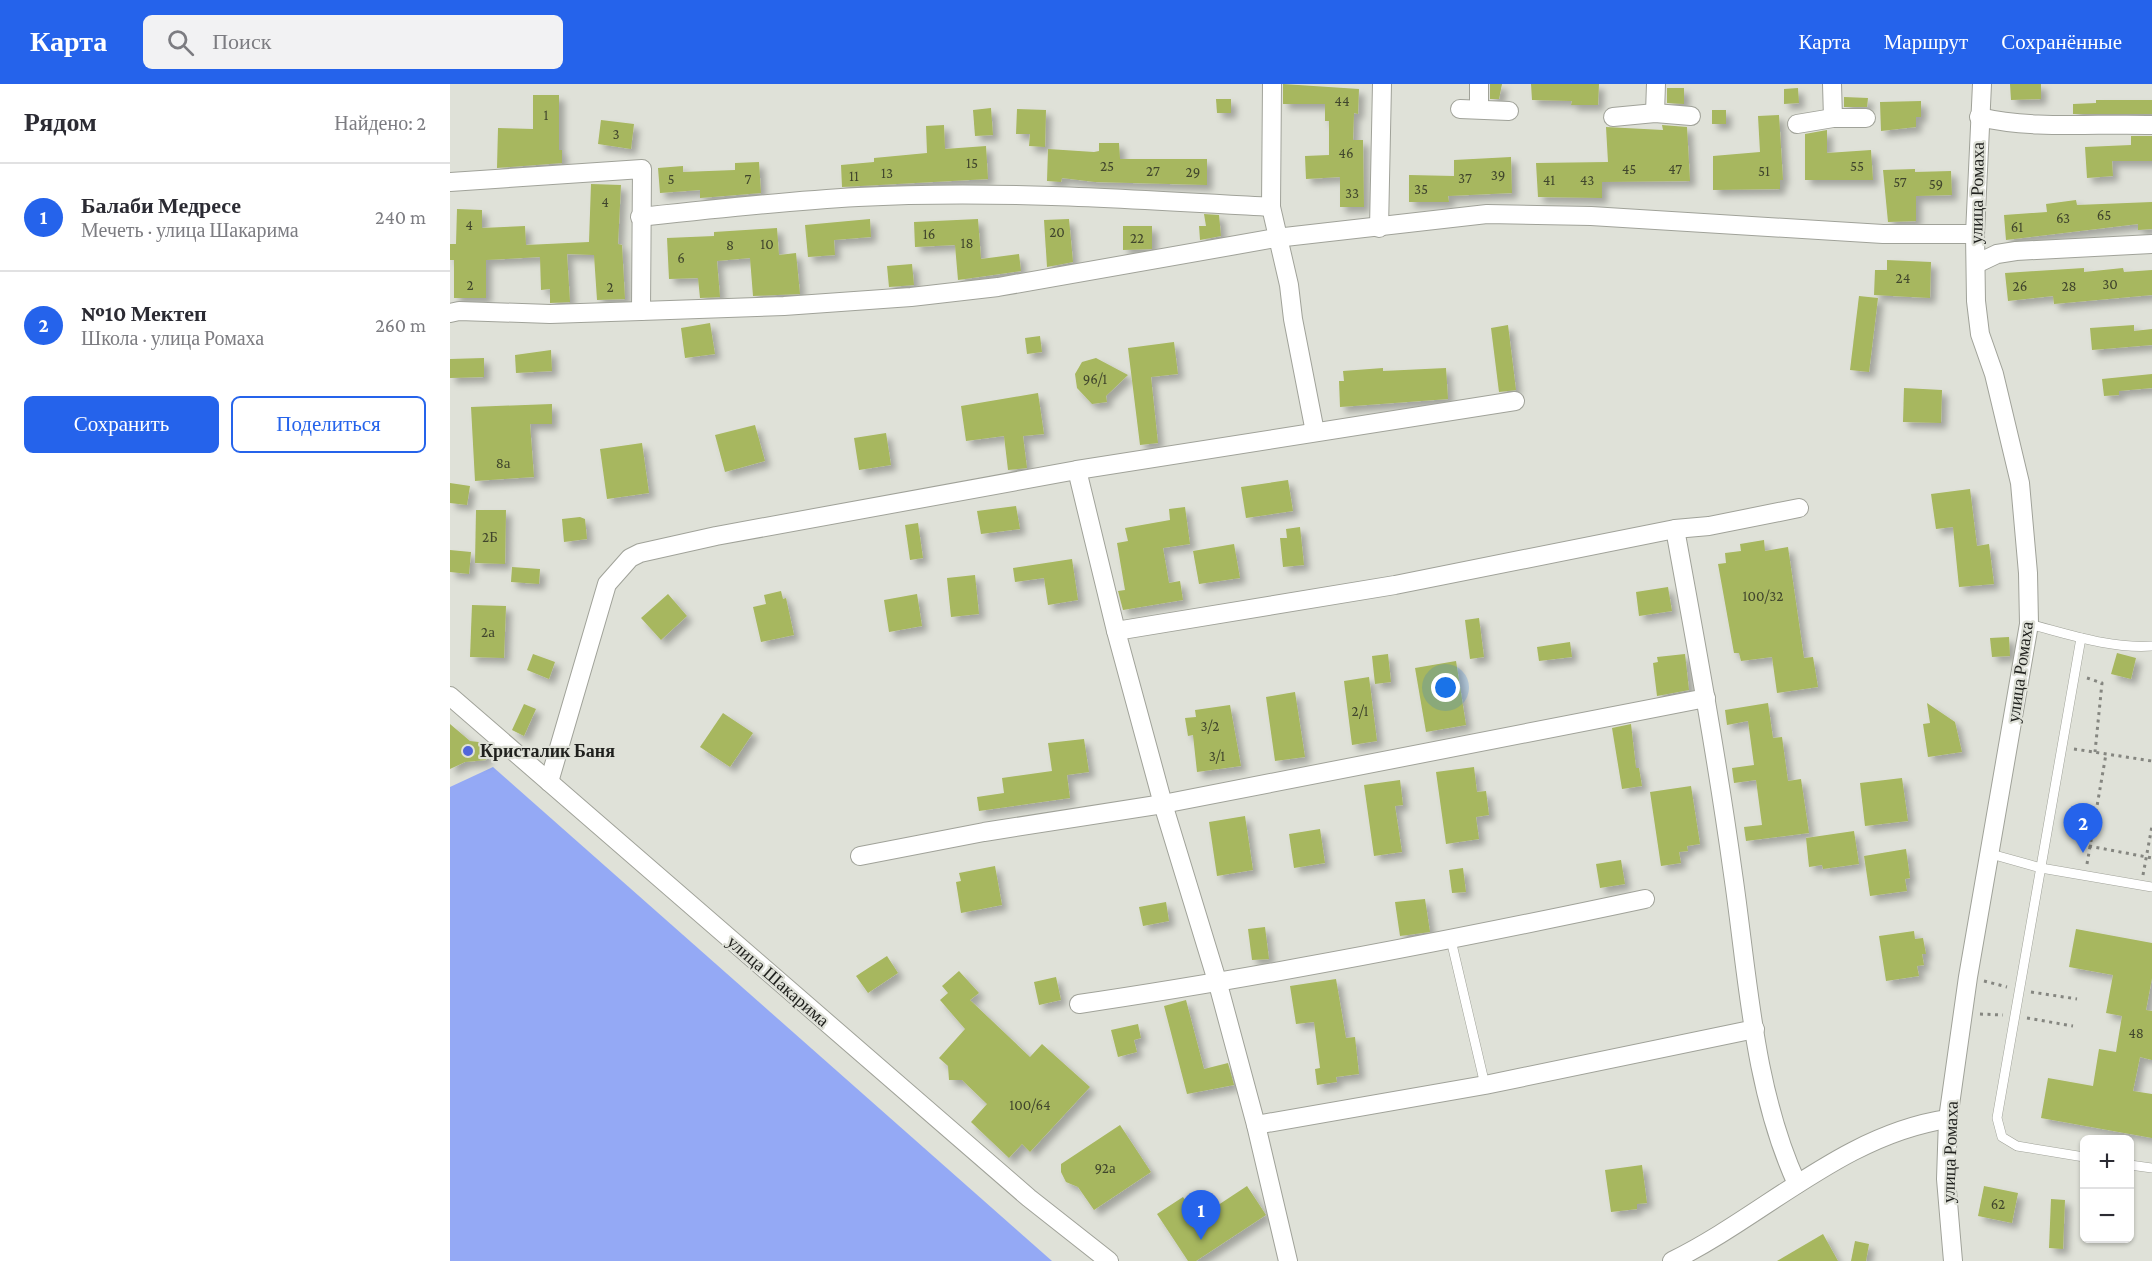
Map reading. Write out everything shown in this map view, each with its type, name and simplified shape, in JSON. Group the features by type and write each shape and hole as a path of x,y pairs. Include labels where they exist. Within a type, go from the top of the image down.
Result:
{"street":[{"path":"1272,84 1271,207 1276,238 1284,260 1315,432"},
{"path":"1379,228 1382,84"},
{"path":"1479,84 1479,109"},
{"path":"1655,113 1656,84"},
{"path":"1832,84 1833,118"},
{"name":"улица Ромаха","path":"1953,1261 1946,1179 1948,1119 1968,977 1991,854 2028,624 2025,530 2020,483 1994,374 1980,334 1975,234 1982,84"},
{"path":"1460,109 1509,111"},
{"path":"1614,117 1655,113 1691,116"},
{"path":"1979,117 2043,124 2152,125"},
{"path":"1797,124 1833,118 1866,118"},
{"path":"450,182 642,169 641,311"},
{"path":"640,217 870,197 1077,197 1271,207"},
{"path":"450,314 459,311 550,314 784,306 911,297 998,287 1276,238 1486,214 1541,214 1872,234 1975,234"},
{"path":"1976,264 1997,254 2016,250 2152,244"},
{"path":"549,782 607,584 630,558 640,553 716,536 1077,470 1515,401"},
{"path":"1077,470 1116,631 1163,804 1218,984 1256,1125 1286,1259"},
{"path":"1116,631 1395,585 1675,529 1709,526 1799,508"},
{"path":"1675,529 1706,698 1755,1029 1771,1110 1797,1184"},
{"name":"улица Шакарима","path":"450,696 1029,1198 1109,1261"},
{"path":"860,856 984,832 1163,804 1706,698"},
{"path":"1079,1004 1218,984 1450,940 1645,899"},
{"path":"1256,1125 1485,1085 1755,1029"},
{"path":"1672,1261 1797,1184 1894,1131 1948,1119"}],"lane":[{"path":"2028,624 2081,638 2138,647 2152,646"},
{"path":"2080,1156 2017,1146 2002,1137 1997,1118 2081,638"},
{"path":"1991,854 2041,868 2152,887"},
{"path":"1450,940 1485,1085"},
{"path":"2134,1166 2152,1168"}],"path":[{"path":"2076,675 2103,683 2095,752"},
{"path":"2062,747 2152,761"},
{"path":"2085,876 2106,754"},
{"path":"2140,885 2150,858 2152,826"},
{"path":"2089,846 2150,858"}],"shaded area":[{"path":"493,767 1052,1261 450,1261 450,787"}],"building":[{"path":"1283,84 1359,89 1358,114 1354,113 1353,140 1363,140 1364,207 1340,207 1340,177 1306,179 1305,156 1329,155 1329,121 1325,121 1325,104 1283,104"},
{"path":"1490,84 1502,84 1499,99 1490,99"},
{"path":"1531,84 1599,84 1598,105 1571,105 1572,101 1532,100"},
{"path":"2010,84 2041,84 2041,99 2011,100"},
{"path":"1667,88 1684,88 1684,104 1667,103"},
{"path":"1798,88 1799,103 1784,104 1784,89"},
{"path":"533,95 559,95 559,150 562,150 562,163 497,168 498,128 533,129"},
{"path":"1844,97 1868,98 1867,107 1844,107"},
{"path":"1216,99 1231,99 1231,113 1217,113"},
{"path":"2096,100 2152,100 2152,114 2073,114 2073,104 2096,103"},
{"path":"1921,101 1921,117 1916,117 1916,127 1881,131 1880,102"},
{"path":"991,108 993,135 975,136 973,110"},
{"path":"1017,109 1046,110 1045,147 1029,146 1030,134 1016,134"},
{"path":"1712,110 1726,110 1726,124 1712,124"},
{"path":"1779,115 1783,180 1780,180 1780,189 1713,190 1713,156 1760,152 1758,116"},
{"path":"601,120 634,124 631,149 598,144"},
{"path":"944,125 945,149 986,146 988,179 842,187 841,165 874,162 874,158 927,153 926,126"},
{"path":"1662,125 1687,127 1690,181 1602,182 1602,198 1538,197 1536,163 1608,162 1606,127 1663,130"},
{"path":"1827,130 1827,153 1871,150 1873,180 1805,180 1805,134"},
{"path":"2131,136 2152,136 2152,161 2112,161 2113,176 2087,178 2085,147 2131,145"},
{"path":"1099,143 1119,143 1120,159 1207,159 1207,185 1095,182 1062,178 1061,182 1047,181 1048,149 1094,152 1099,151"},
{"path":"1511,157 1512,193 1448,196 1449,202 1409,202 1409,175 1454,176 1454,160"},
{"path":"759,162 761,193 700,198 700,190 660,193 658,168 683,166 683,172 735,170 735,163"},
{"path":"1915,169 1915,172 1951,171 1952,195 1916,196 1916,221 1888,222 1883,170"},
{"path":"591,184 621,185 618,244 622,245 625,299 597,300 594,255 567,254 570,302 550,303 550,289 541,290 540,257 486,260 486,298 454,298 454,260 450,260 450,244 456,244 457,209 482,210 482,228 525,226 526,245 589,242"},
{"path":"2076,200 2077,205 2152,202 2152,229 2138,230 2138,224 2006,240 2004,215 2047,212 2046,204"},
{"path":"1204,214 1219,215 1221,236 1200,240 1199,226 1206,226"},
{"path":"870,219 871,237 834,240 835,255 808,257 805,225"},
{"path":"978,219 981,259 1019,254 1021,271 958,280 955,245 915,247 914,222"},
{"path":"1069,219 1073,262 1047,267 1044,220"},
{"path":"1123,226 1152,226 1152,249 1123,250"},
{"path":"777,228 779,255 796,253 800,294 753,296 750,258 717,261 720,297 700,298 698,278 669,279 667,238 714,236 714,232"},
{"path":"1887,260 1931,262 1930,298 1874,295 1875,270 1887,270"},
{"path":"912,264 914,285 889,287 887,266"},
{"path":"2084,268 2084,272 2123,268 2124,272 2152,270 2152,295 2054,304 2053,296 2008,301 2005,273"},
{"path":"1859,296 1878,298 1869,372 1850,370"},
{"path":"710,323 715,354 685,358 681,328"},
{"path":"1508,325 1516,390 1499,392 1491,328"},
{"path":"2134,325 2134,331 2152,329 2152,345 2092,350 2090,328"},
{"path":"1040,336 1042,352 1027,354 1025,338"},
{"path":"1174,342 1178,374 1151,377 1158,443 1140,445 1128,348"},
{"path":"551,350 552,371 516,373 515,355"},
{"path":"484,358 484,377 450,378 450,359"},
{"path":"1096,358 1128,375 1106,396 1107,402 1092,404 1077,388 1075,374 1082,362"},
{"path":"1383,368 1383,371 1446,368 1448,399 1340,407 1339,381 1344,381 1343,371"},
{"path":"2152,374 2152,388 2119,391 2119,395 2104,396 2102,379"},
{"path":"1904,388 1942,390 1941,423 1903,422"},
{"path":"1038,393 1044,434 1023,436 1027,468 1008,470 1004,436 966,441 961,406"},
{"path":"552,404 552,424 530,424 534,477 475,481 471,407"},
{"path":"755,425 765,461 725,472 715,435"},
{"path":"886,433 891,465 859,470 854,438"},
{"path":"642,443 649,493 607,499 600,449"},
{"path":"1288,480 1293,511 1246,518 1241,487"},
{"path":"450,483 470,486 467,505 450,503"},
{"path":"1970,489 1977,546 1989,544 1994,584 1959,587 1953,527 1936,529 1931,494"},
{"path":"1016,506 1020,529 981,534 977,511"},
{"path":"1185,507 1190,544 1163,548 1169,583 1180,581 1183,600 1123,610 1118,591 1125,590 1117,543 1128,541 1125,528 1170,520 1169,509"},
{"path":"476,510 506,510 505,564 475,563"},
{"path":"580,517 585,519 587,539 564,542 562,519"},
{"path":"918,523 923,558 910,560 905,525"},
{"path":"1300,527 1304,565 1283,567 1280,538 1287,538 1286,529"},
{"path":"1764,540 1765,551 1788,547 1804,658 1813,657 1818,687 1777,693 1772,657 1741,661 1739,653 1734,653 1718,564 1726,563 1725,553 1741,551 1740,544"},
{"path":"1234,544 1240,578 1199,584 1193,551"},
{"path":"450,550 471,552 469,574 450,572"},
{"path":"1072,559 1078,600 1048,605 1044,578 1015,582 1013,568"},
{"path":"512,567 540,569 539,584 511,582"},
{"path":"975,575 979,614 951,617 947,578"},
{"path":"1668,587 1672,611 1639,616 1636,592"},
{"path":"781,591 783,599 786,598 794,635 761,642 753,607 766,604 764,595"},
{"path":"668,594 687,616 661,640 641,618"},
{"path":"917,594 922,626 889,632 884,600"},
{"path":"472,605 506,606 504,658 470,657"},
{"path":"1479,618 1484,657 1470,659 1465,620"},
{"path":"2009,637 2010,656 1992,657 1990,638"},
{"path":"1570,642 1572,657 1539,661 1537,647"},
{"path":"2117,653 2136,658 2131,679 2111,674"},
{"path":"533,654 555,662 549,679 527,670"},
{"path":"1388,654 1391,682 1375,684 1372,656"},
{"path":"1685,654 1689,690 1657,696 1653,663 1658,662 1657,657"},
{"path":"1456,661 1466,725 1426,732 1415,668"},
{"path":"1369,677 1377,741 1352,745 1344,681"},
{"path":"1295,692 1305,757 1275,761 1266,697"},
{"path":"1768,703 1773,738 1782,737 1788,781 1801,779 1809,833 1746,841 1744,827 1762,825 1756,780 1734,783 1732,768 1754,765 1748,721 1727,725 1725,710"},
{"path":"1927,703 1955,722 1962,752 1928,757 1923,724 1930,723"},
{"path":"524,704 536,709 524,736 512,730"},
{"path":"1230,705 1241,766 1197,772 1193,735 1188,736 1185,718 1196,717 1195,710"},
{"path":"723,713 753,733 730,767 700,747"},
{"name":"Кристалик Баня","path":"450,724 470,741 487,743 486,760 465,762 450,769"},
{"path":"1631,724 1636,768 1639,768 1642,786 1622,789 1612,728"},
{"path":"1084,739 1089,772 1067,775 1070,798 979,811 977,797 1004,793 1002,778 1052,771 1048,743"},
{"path":"1474,767 1477,792 1486,791 1489,815 1476,817 1479,839 1446,844 1436,772"},
{"path":"1902,778 1908,821 1865,826 1860,783"},
{"path":"1400,780 1403,805 1395,806 1402,852 1374,856 1364,785"},
{"path":"1691,786 1700,844 1687,846 1688,851 1679,852 1681,863 1661,866 1650,792"},
{"path":"1245,816 1253,870 1217,876 1209,822"},
{"path":"1320,829 1325,863 1294,868 1289,834"},
{"path":"1854,831 1859,864 1823,869 1822,865 1809,867 1806,838"},
{"path":"1906,849 1910,878 1905,879 1907,891 1870,896 1864,856"},
{"path":"1621,860 1625,884 1600,888 1596,864"},
{"path":"995,866 1002,905 961,913 956,882 961,881 959,873"},
{"path":"1463,868 1466,892 1452,893 1449,870"},
{"path":"1425,899 1430,932 1400,936 1395,902"},
{"path":"1166,902 1169,921 1143,926 1139,907"},
{"path":"1265,927 1269,959 1252,960 1248,929"},
{"path":"2076,929 2152,943 2152,978 2146,1010 2152,1011 2152,1060 2140,1057 2133,1091 2152,1094 2152,1138 2041,1118 2048,1078 2093,1086 2099,1049 2116,1052 2122,1016 2106,1013 2113,975 2069,967"},
{"path":"1914,931 1915,939 1923,938 1926,954 1922,954 1924,965 1917,966 1919,976 1886,981 1879,936"},
{"path":"887,956 898,973 868,993 856,976"},
{"path":"959,971 979,993 970,1000 1030,1057 1042,1044 1090,1087 1030,1152 1022,1144 1009,1158 971,1122 987,1104 962,1080 949,1080 948,1066 939,1058 965,1029 940,1000 948,993 942,986"},
{"path":"1056,977 1061,1000 1039,1005 1034,982"},
{"path":"1336,979 1346,1038 1355,1037 1359,1074 1336,1077 1337,1082 1317,1085 1315,1069 1320,1068 1314,1022 1296,1024 1290,986"},
{"path":"1186,1000 1204,1069 1228,1063 1234,1085 1187,1094 1164,1006"},
{"path":"1138,1024 1141,1038 1134,1040 1137,1052 1118,1057 1111,1030"},
{"path":"1120,1125 1151,1172 1094,1210 1078,1187 1066,1182 1061,1172 1061,1164"},
{"path":"1642,1165 1647,1203 1637,1204 1637,1209 1611,1212 1605,1170"},
{"path":"1247,1186 1266,1215 1196,1261 1188,1261 1157,1214 1183,1197 1197,1219"},
{"path":"1984,1186 2018,1193 2012,1223 1978,1216"},
{"path":"2051,1199 2065,1200 2063,1249 2049,1248"},
{"path":"1823,1234 1838,1261 1777,1261"},
{"path":"1855,1241 1869,1244 1866,1261 1851,1261"}],"place":[{"name":"Кристалик Баня","path":"468,751"},
{"name":"№10 Мектеп","path":"2083,853"},
{"name":"Балаби Медресе","path":"1201,1240"}]}
